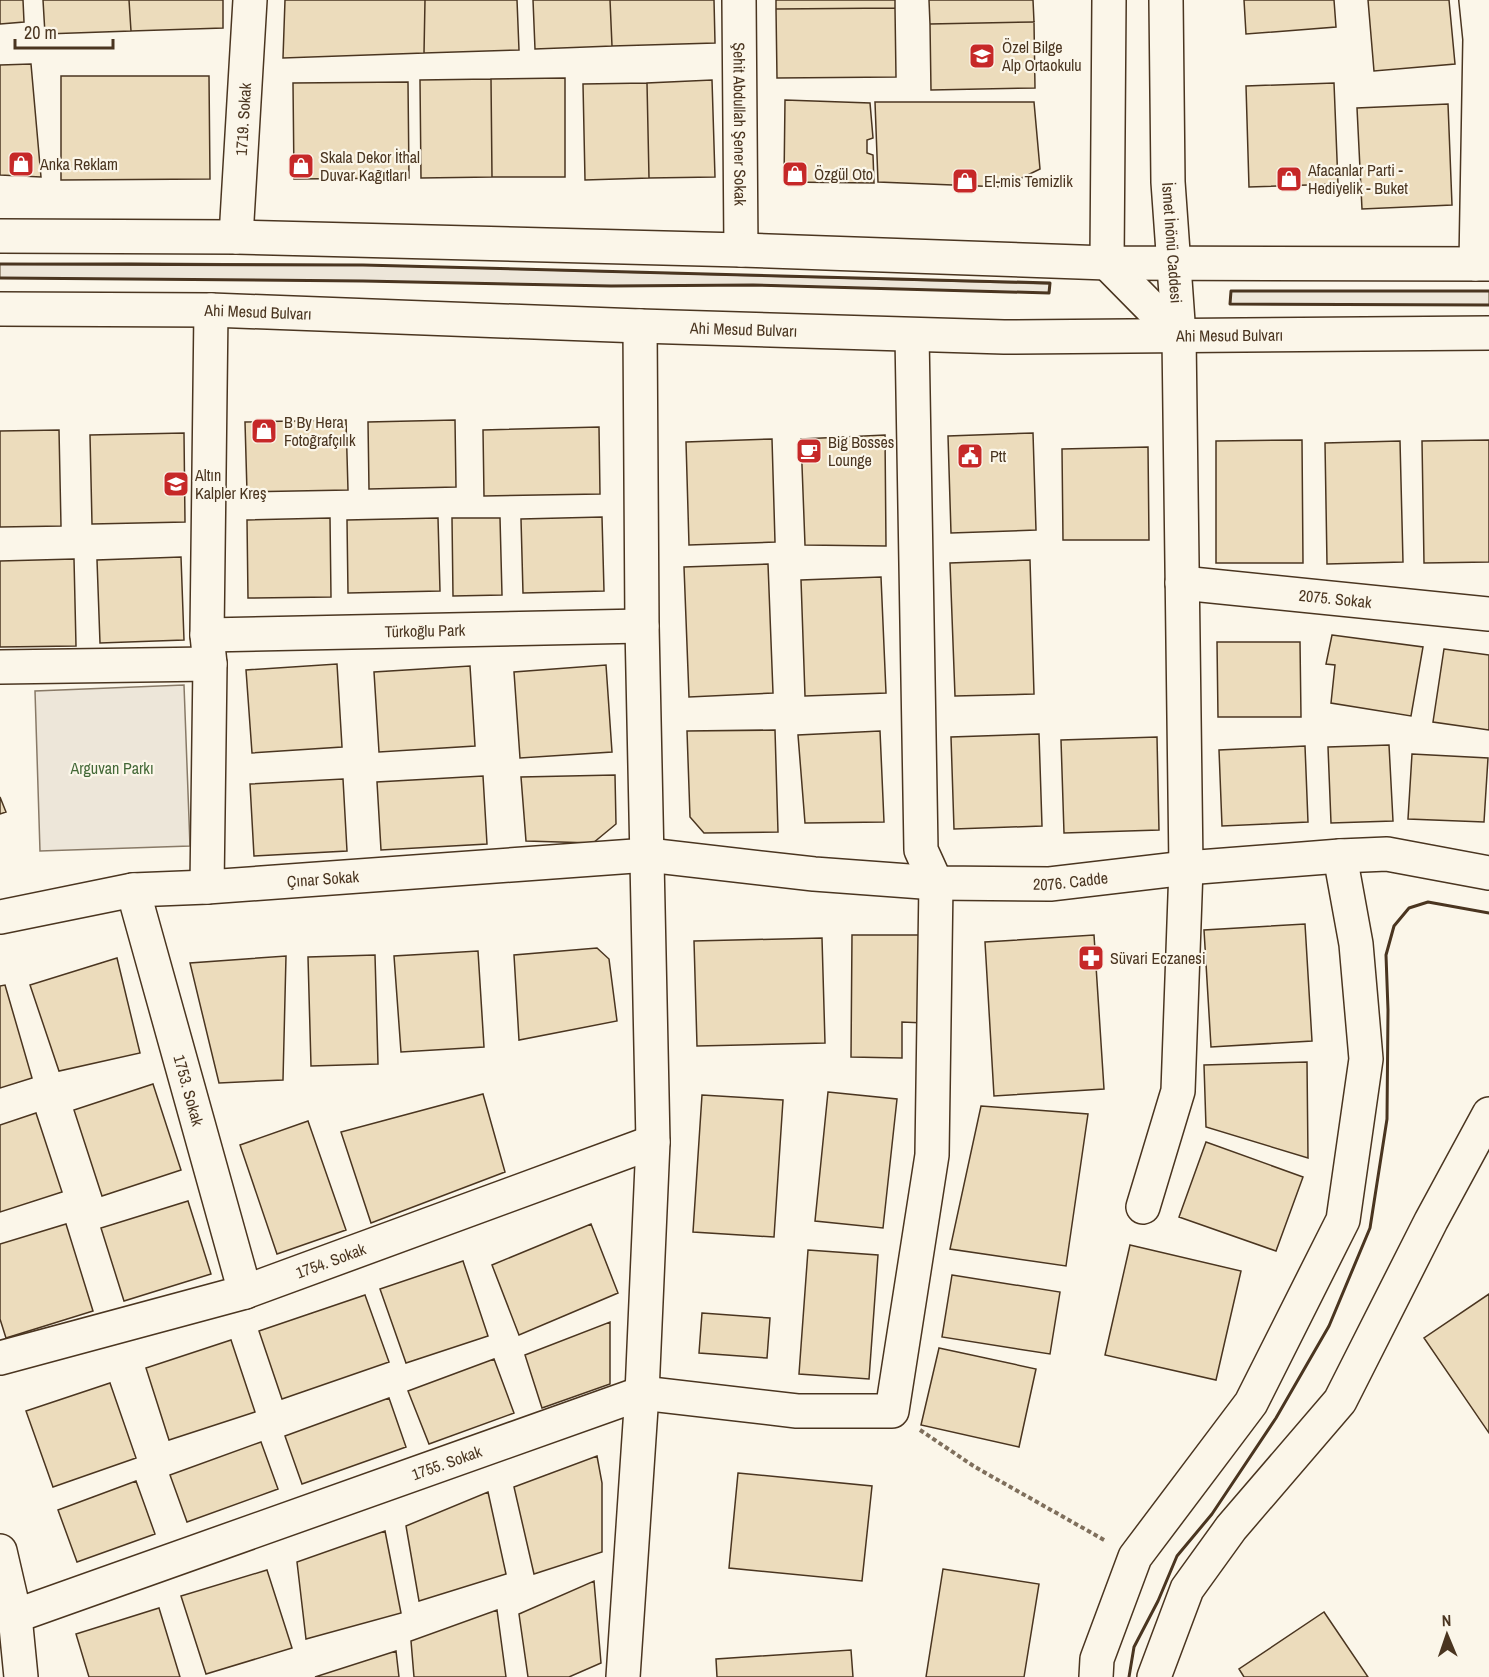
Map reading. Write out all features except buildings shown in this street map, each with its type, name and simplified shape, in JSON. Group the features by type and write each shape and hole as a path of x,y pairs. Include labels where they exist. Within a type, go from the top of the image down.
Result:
{"street":[{"name":"1719. Sokak","path":"236,237 250,0"},
{"name":"Şehit Abdullah Şener Sokak","path":"739,0 741,250"},
{"path":"1107,263 1109,0"},
{"name":"İsmet İnönü Caddesi","path":"1166,0 1168,183 1179,336"},
{"path":"0,236 236,237 741,250 1107,263 1483,264 1480,39 1476,0"},
{"name":"İsmet İnönü Caddesi","path":"1107,263 1179,336"},
{"name":"Ahi Mesud Bulvarı","path":"0,309 211,310 1004,337 1489,333"},
{"path":"207,887 211,310"},
{"path":"622,1676 642,1393 653,1142 642,626 640,326"},
{"path":"892,1411 932,1155 936,883 921,850 912,335"},
{"path":"1143,1207 1178,1091 1186,868 1179,336"},
{"name":"2075. Sokak","path":"1182,583 1489,614"},
{"name":"Türkoğlu Park","path":"0,667 208,649 642,626"},
{"name":"2076. Cadde","path":"648,855 814,874 936,883 1050,884 1186,868 1387,854 1489,873"},
{"name":"Çınar Sokak","path":"0,917 133,890 207,887 648,855"},
{"path":"1096,1677 1097,1659 1135,1557 1251,1403 1343,1220 1366,1059 1356,944 1340,856"},
{"name":"1753. Sokak","path":"133,890 245,1292"},
{"path":"1155,1677 1187,1589 1231,1528 1340,1401 1431,1221 1485,1136"},
{"name":"1754. Sokak","path":"0,1358 245,1292 653,1142"},
{"name":"1755. Sokak","path":"15,1616 642,1393 797,1411 892,1411"},
{"path":"0,1551 15,1616 21,1677"}],"path":[{"path":"892,1411 975,1467 1135,1557"}],"green space":[{"path":"0,264 363,265 1050,284 1049,293 753,285 611,286 0,278"},
{"path":"1231,291 1489,291 1489,305 1230,304"},
{"name":"Arguvan Parkı","path":"184,685 190,846 40,851 35,691"}],"wall":[{"path":"0,264 363,265 1050,283 1049,293 753,285 611,286 0,278"},
{"path":"1489,291 1231,291 1230,304 1489,305"},
{"path":"1129,1677 1134,1647 1158,1601 1177,1556 1212,1514 1276,1418 1329,1326 1370,1228 1387,1119 1386,955 1394,926 1409,908 1428,902 1489,913"}],"place":[{"name":"Özel Bilge Alp Ortaokulu","path":"982,56"},
{"name":"Anka Reklam","path":"21,164"},
{"name":"Skala Dekor İthal Duvar Kağıtları","path":"301,166"},
{"name":"Özgül Oto","path":"795,174"},
{"name":"Afacanlar Parti - Hediyelik - Buket","path":"1289,179"},
{"name":"El-mis Temizlik","path":"965,181"},
{"name":"B By Hera Fotoğrafçılık","path":"264,431"},
{"name":"Big Bosses Lounge","path":"809,451"},
{"name":"Ptt","path":"970,456"},
{"name":"Altın Kalpler Kreş","path":"176,484"},
{"name":"Süvari Eczanesi","path":"1091,958"}]}
